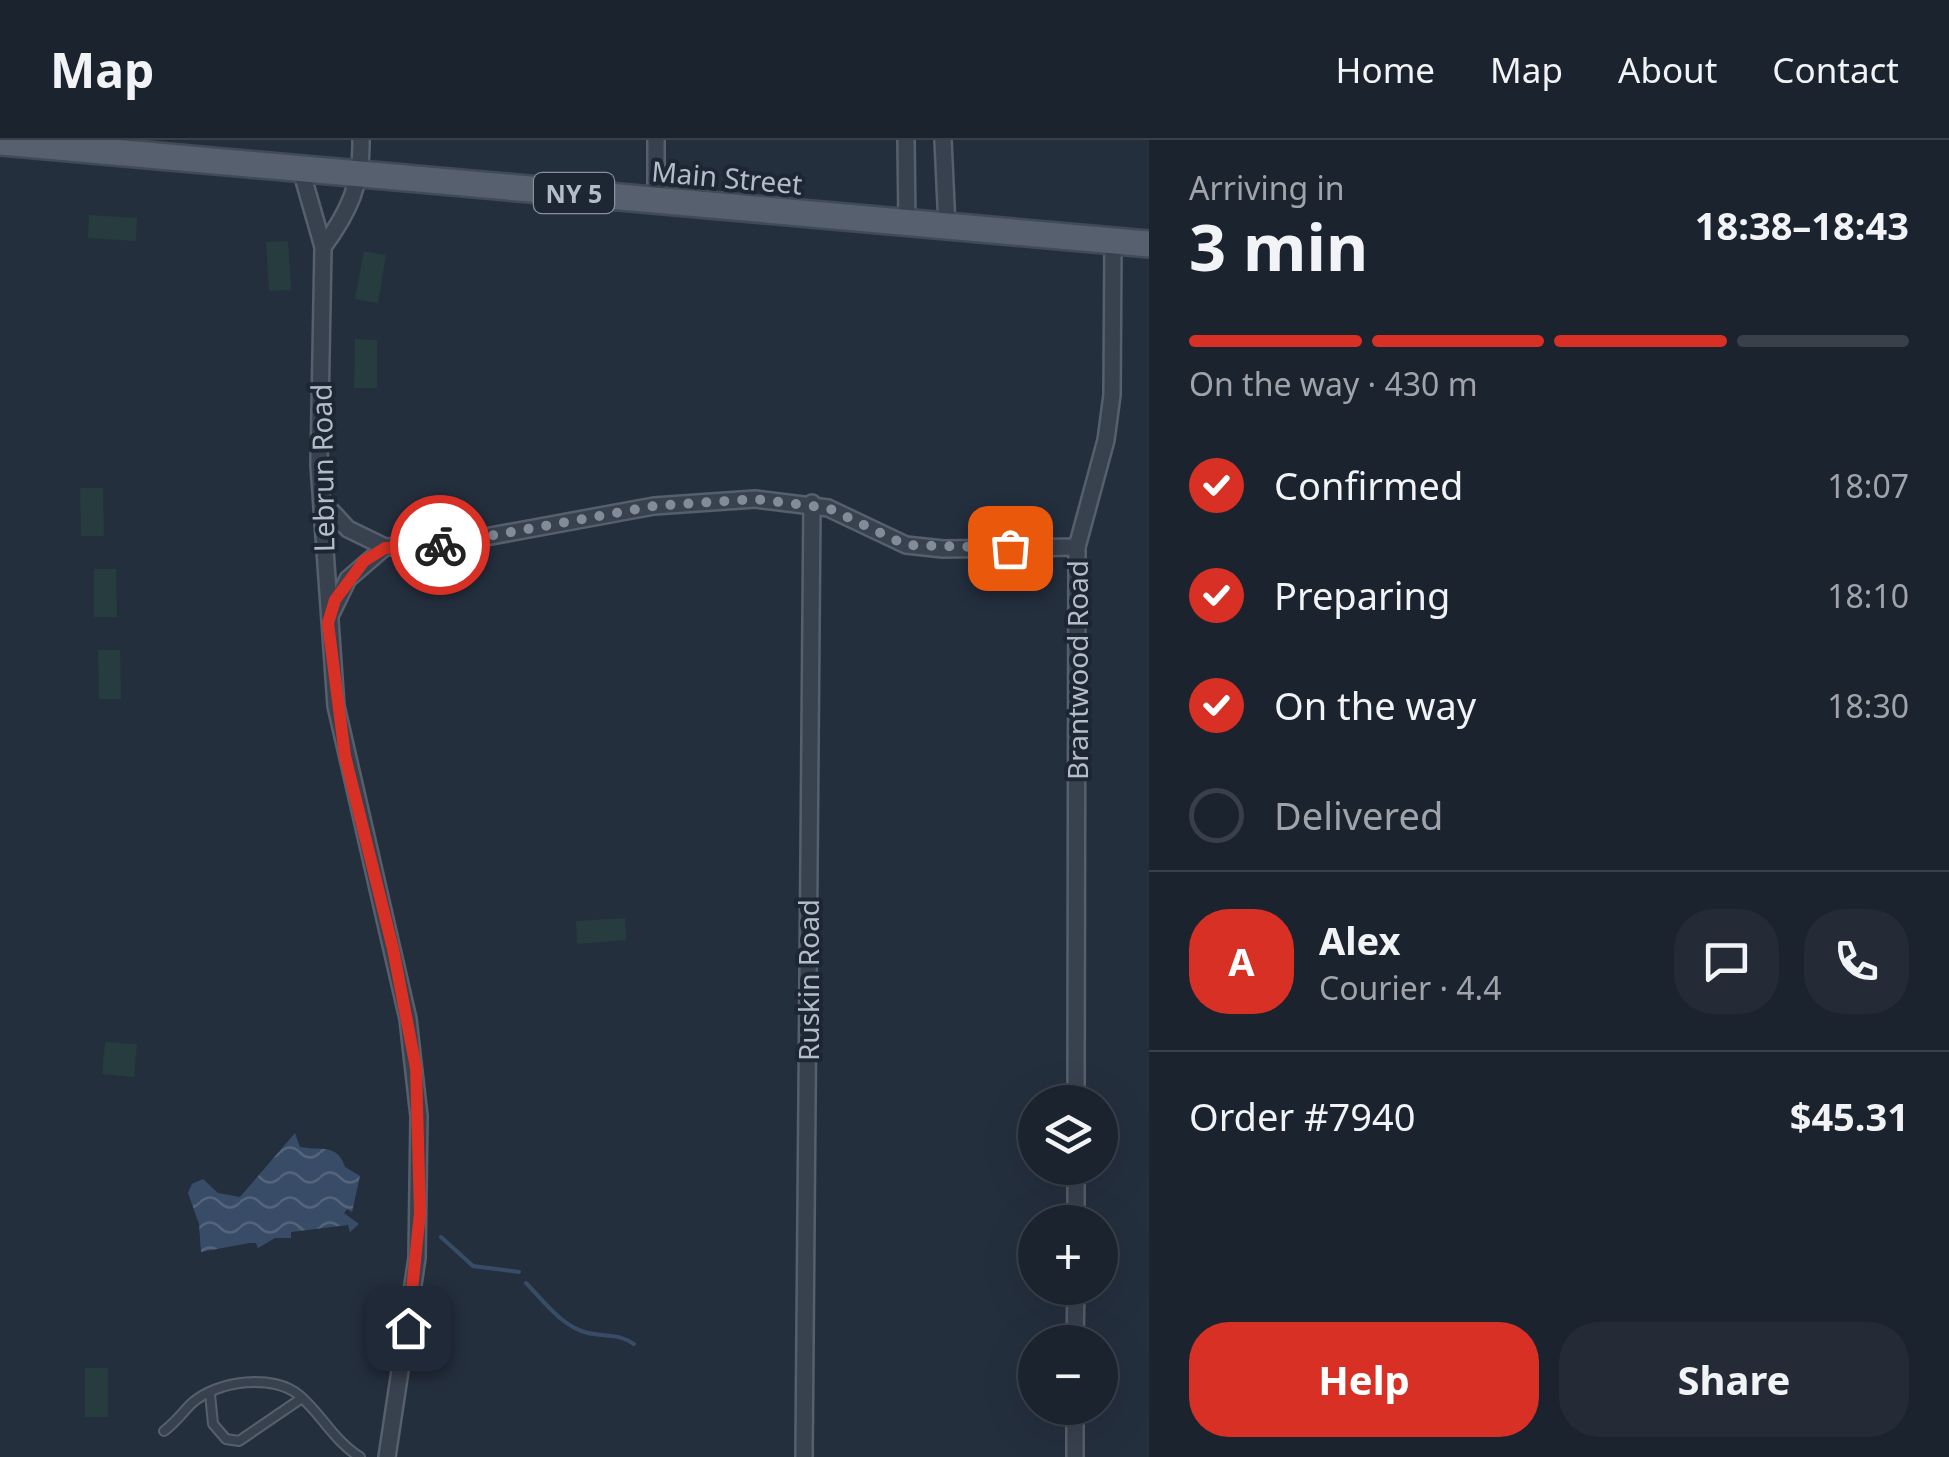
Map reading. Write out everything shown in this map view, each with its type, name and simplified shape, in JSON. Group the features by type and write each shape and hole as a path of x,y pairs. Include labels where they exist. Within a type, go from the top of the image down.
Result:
{"main road":[{"name":"Main Street","path":"0,142 1149,244"}],"street":[{"path":"323,247 352,201 362,174 361,140"},
{"path":"656,140 656,201"},
{"path":"906,140 907,223"},
{"path":"944,140 947,227"},
{"name":"Lebrun Road","path":"301,170 323,247 320,498 336,706 408,1019 419,1116 417,1258 388,1457"},
{"name":"Brantwood Road","path":"1076,1085 1077,547 1110,410 1113,241"},
{"path":"320,498 348,529 385,548 442,545 700,500 812,503 906,545 943,549 1077,547"},
{"name":"Ruskin Road","path":"804,1457 812,503"},
{"path":"328,623 348,579 385,548"},
{"path":"1075,1425 1075,1457"}],"lane":[{"path":"164,1431 194,1401 261,1382 286,1386 302,1398 360,1457"},
{"path":"210,1394 213,1424 226,1440 239,1441 302,1398"}],"green space":[{"path":"89,215 137,218 136,241 88,238"},
{"path":"288,241 291,290 269,291 266,242"},
{"path":"364,251 386,255 378,303 355,299"},
{"path":"355,339 377,340 377,388 354,388"},
{"path":"80,488 103,488 104,536 81,536"},
{"path":"94,569 116,569 117,617 94,617"},
{"path":"98,650 120,650 121,699 99,699"},
{"path":"625,918 626,940 577,944 576,921"},
{"path":"105,1042 137,1044 134,1077 102,1074"},
{"path":"85,1368 108,1368 108,1417 85,1417"}],"water":[{"path":"295,1133 300,1147 333,1151 345,1167 360,1176 352,1212 347,1209 344,1213 359,1224 350,1232 348,1225 291,1232 291,1238 275,1238 258,1248 256,1243 249,1243 201,1252 199,1224 188,1193 192,1184 203,1179 218,1193 240,1197"}],"waterway":[{"path":"441,1237 473,1266 519,1272"},
{"path":"526,1283 570,1325 634,1344"}],"way so far":[{"path":"440,545 654,506 755,499 812,503 906,545 1010,548"}],"route":[{"path":"408,1328 420,1213 416,1068 393,949 345,756 328,623 335,600 364,561 385,548 440,545"}]}
